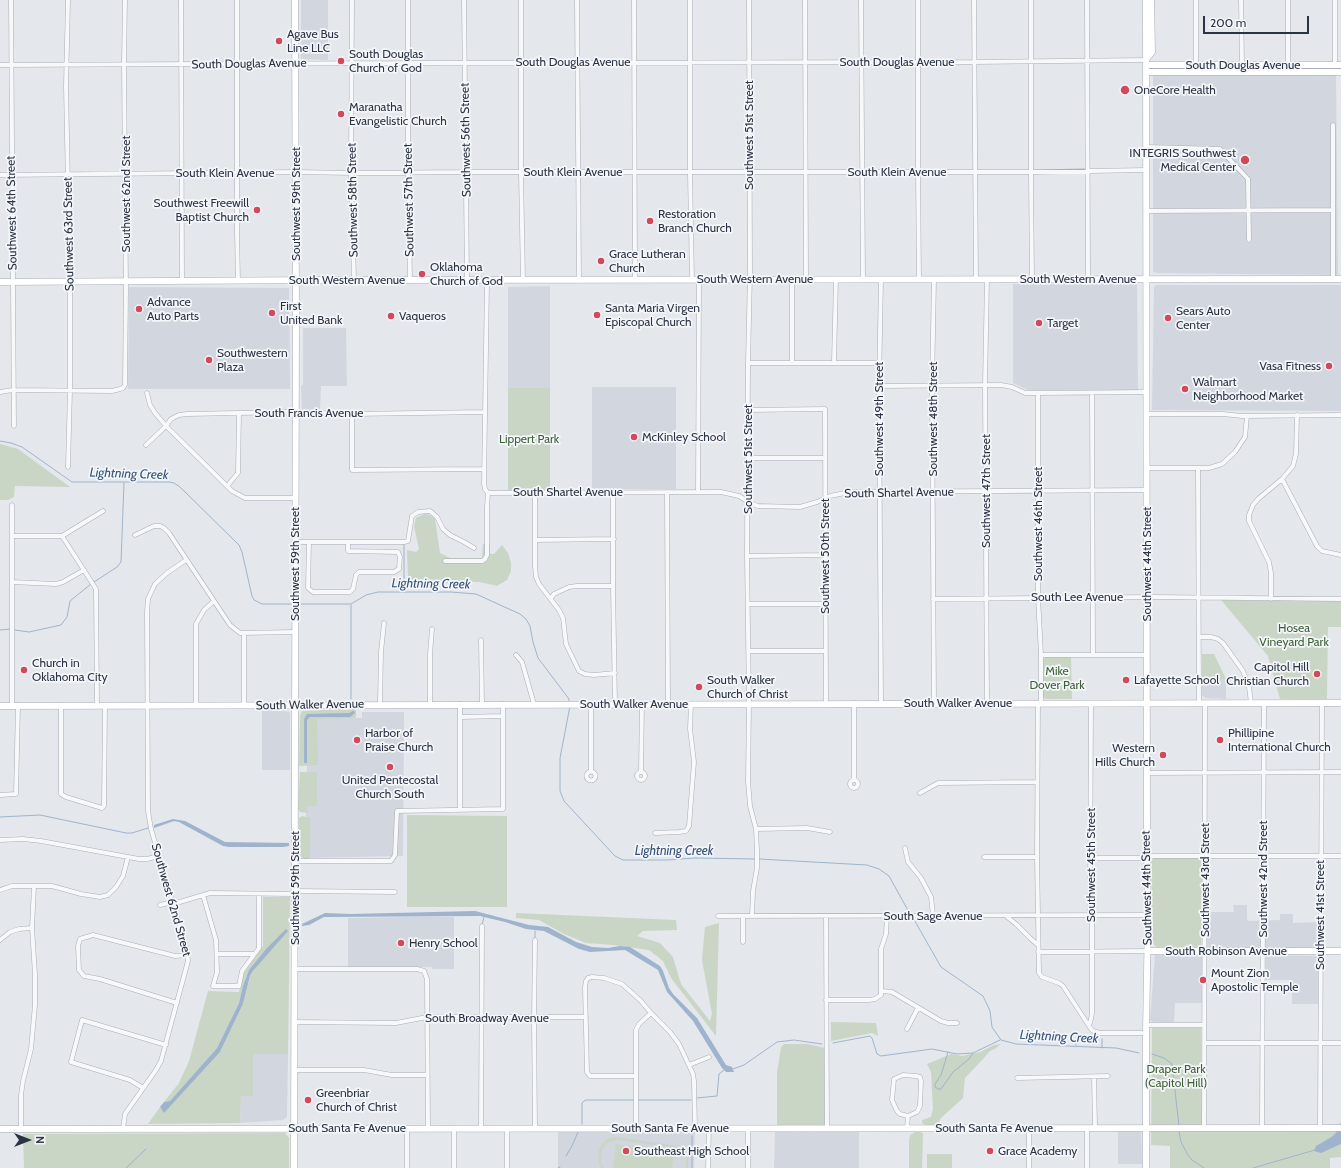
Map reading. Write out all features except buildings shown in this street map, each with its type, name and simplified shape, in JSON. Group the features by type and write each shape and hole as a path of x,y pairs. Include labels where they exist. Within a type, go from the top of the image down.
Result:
{"main road":[{"name":"Southwest 59th Street","path":"294,1168 296,0"},
{"name":"Southwest 44th Street","path":"1146,0 1148,916 1146,1168"},
{"path":"1146,66 1152,52 1152,0"},
{"name":"South Douglas Avenue","path":"1146,66 1242,65 1341,72"},
{"name":"South Douglas Avenue","path":"1146,66 1288,68 1338,65"},
{"name":"South Western Avenue","path":"0,282 750,279 1088,280 1146,278 1341,279"},
{"name":"South Walker Avenue","path":"0,706 1341,703"},
{"name":"South Robinson Avenue","path":"1148,952 1341,951"},
{"name":"South Santa Fe Avenue","path":"0,1129 1338,1128"}],"street":[{"name":"Southwest 64th Street","path":"11,0 11,175 13,221 14,426"},
{"name":"Southwest 63rd Street","path":"68,0 66,86 70,282 68,467"},
{"name":"Southwest 62nd Street","path":"70,390 112,391 123,388 126,381 125,0"},
{"path":"181,0 182,281"},
{"path":"237,0 236,64 238,281"},
{"name":"Southwest 58th Street","path":"352,0 351,173 354,280"},
{"name":"Southwest 57th Street","path":"408,0 408,173 410,280"},
{"name":"Southwest 56th Street","path":"464,0 467,280"},
{"path":"521,0 521,172 523,280"},
{"path":"577,0 577,173 579,280"},
{"path":"634,0 635,280"},
{"path":"690,0 690,172 695,280 698,492"},
{"name":"Southwest 51st Street","path":"749,0 750,279 747,458 749,652 748,781 749,800 756,829 757,851 757,868 753,891 752,916"},
{"path":"805,0 806,279"},
{"path":"861,0 863,279"},
{"path":"918,0 918,172 920,279"},
{"path":"974,0 976,279"},
{"path":"1031,0 1032,279"},
{"path":"1087,0 1088,280"},
{"path":"1196,0 1196,65"},
{"path":"1242,0 1242,65"},
{"path":"1288,0 1288,68"},
{"path":"1335,0 1338,65"},
{"name":"South Douglas Avenue","path":"0,65 577,62 749,63 918,61 1031,62 1088,60 1146,66"},
{"path":"1333,125 1333,279"},
{"path":"1146,148 1220,149 1248,179 1248,240"},
{"name":"South Klein Avenue","path":"0,175 296,172 1031,172 1146,170"},
{"path":"1146,211 1332,210"},
{"path":"792,279 792,363"},
{"path":"834,362 836,279"},
{"name":"Southwest 49th Street","path":"881,279 879,386 881,703"},
{"name":"Southwest 48th Street","path":"934,279 932,386 934,704"},
{"name":"Southwest 47th Street","path":"987,279 985,385 987,703"},
{"path":"445,561 482,561 486,559 488,492 485,489 484,469 487,280"},
{"path":"748,363 880,363"},
{"path":"879,386 1007,386 1025,393 1092,394 1146,392"},
{"path":"0,392 13,390 70,390"},
{"path":"148,393 150,405 166,426 228,485 232,491 245,498 295,498"},
{"name":"Southwest 46th Street","path":"1038,393 1038,597 1041,655 1036,857 1038,970 1041,976 1063,986 1089,1026"},
{"path":"1092,394 1093,655"},
{"name":"Southwest 50th Street","path":"748,410 825,409 826,703"},
{"name":"South Francis Avenue","path":"146,445 166,426 171,419 178,415 239,413 352,414 485,412"},
{"path":"228,485 238,473 239,413"},
{"path":"352,414 352,470 484,469"},
{"path":"1146,414 1224,414 1247,416 1341,415"},
{"path":"1271,599 1271,574 1269,562 1249,521 1249,515 1253,505 1258,499 1282,479 1293,466 1296,454 1297,415"},
{"path":"1146,468 1198,469 1209,468 1222,464 1235,452 1246,437 1247,416"},
{"path":"747,458 825,458"},
{"name":"Southwest 43rd Street","path":"1198,469 1199,637 1205,773 1204,1128"},
{"path":"1282,479 1317,546 1322,551 1341,556"},
{"name":"South Shartel Avenue","path":"488,492 721,492 739,496 752,504 766,507 800,507 838,494 850,492 1038,492 1147,490"},
{"path":"535,492 536,577 543,591 551,598 563,618 566,644 579,671 585,674 594,675 614,673"},
{"path":"613,492 615,704"},
{"path":"668,492 668,704"},
{"path":"0,795 16,794 15,705 12,634 12,505"},
{"path":"12,536 62,536 103,511"},
{"path":"295,542 404,542 408,541 412,516 418,512 430,511 437,518 443,529 450,535 474,548"},
{"path":"135,535 149,528 160,526 164,528 169,533 230,625 240,633 295,632"},
{"path":"62,536 96,589 96,705"},
{"path":"535,540 614,539"},
{"path":"309,542 308,588 314,592 350,592 353,589 356,575 359,572 394,572 399,569 400,557 397,552 348,551 348,542"},
{"path":"747,556 825,555"},
{"name":"Southwest 62nd Street","path":"124,1129 125,1114 159,1065 188,965 188,955 148,817 148,599 155,584 167,573 186,560"},
{"path":"12,582 56,584 63,582 84,570"},
{"path":"551,598 554,594 577,586 613,586"},
{"name":"South Lee Avenue","path":"933,599 1038,597 1199,597 1341,599"},
{"path":"196,705 196,624 204,610 214,601"},
{"path":"748,604 825,604"},
{"path":"380,704 381,652 384,623"},
{"path":"430,704 430,654 432,629"},
{"path":"244,634 244,705"},
{"path":"1199,637 1211,637 1218,639 1223,643 1243,672 1249,687 1251,703"},
{"path":"481,640 482,704"},
{"path":"749,652 826,652"},
{"path":"516,655 522,662 534,704"},
{"path":"1041,655 1147,655"},
{"path":"854,703 854,780"},
{"name":"Southwest 45th Street","path":"1089,1026 1092,1013 1090,858 1091,703"},
{"name":"Southwest 42nd Street","path":"1262,1127 1262,856 1264,703"},
{"name":"Southwest 41st Street","path":"1320,1127 1322,703"},
{"path":"460,704 460,810"},
{"path":"295,861 391,861 395,855 397,811 503,809 503,704"},
{"path":"591,704 591,772"},
{"path":"641,772 642,704"},
{"path":"655,833 686,831 689,826 694,762 690,729 692,704"},
{"path":"62,706 61,794 66,797 102,808 104,806 105,705"},
{"path":"460,717 503,716"},
{"path":"1147,773 1341,772"},
{"path":"920,793 938,783 1037,782"},
{"path":"756,829 807,828 830,832"},
{"path":"0,840 23,839 41,841 128,857 147,859 160,856"},
{"path":"905,848 908,862 921,878 931,897 933,916"},
{"path":"1090,858 1341,856"},
{"path":"0,890 12,886 52,886 81,894 100,897 108,895 116,887 123,876 128,857"},
{"path":"984,857 1036,857"},
{"path":"21,1129 21,1095 31,1049 35,1005 35,974 32,928 34,886"},
{"path":"160,905 210,894 395,892"},
{"path":"203,895 216,940 217,972 213,986 239,986 242,971 259,948 259,894"},
{"path":"1004,915 1038,945"},
{"name":"South Sage Avenue","path":"718,916 1148,916"},
{"path":"743,916 744,942"},
{"path":"826,916 828,1128"},
{"path":"826,1000 875,1000 881,995 881,949 886,934 887,916"},
{"path":"481,1128 482,926"},
{"path":"0,940 10,932 19,929 32,928"},
{"path":"177,1003 100,979 84,976 79,970 77,952 78,946 80,939 93,935 175,956 188,955"},
{"path":"535,940 535,1128"},
{"name":"South Robinson Avenue","path":"1038,952 1148,952"},
{"path":"217,954 254,954"},
{"path":"295,969 417,969 424,971 427,979 428,1128"},
{"path":"635,1076 590,1076 589,1074 586,1067 585,987 588,978 604,978 622,984 641,1001 650,1013 670,1032 679,1044 689,1065 694,1081 695,1128"},
{"path":"882,991 892,992 940,1021 957,1023"},
{"path":"907,1029 918,1008"},
{"path":"636,1128 636,1030 639,1024 650,1013"},
{"name":"South Broadway Avenue","path":"294,1022 396,1023 427,1017 481,1016 534,1018 586,1017"},
{"path":"143,1088 130,1080 71,1062 82,1020 166,1045"},
{"path":"1146,1025 1204,1025"},
{"path":"1089,1026 1093,1031 1100,1033 1146,1033"},
{"path":"1204,1043 1341,1042"},
{"path":"689,1065 709,1057"},
{"path":"294,1070 364,1070 392,1075 427,1075"},
{"path":"903,1075 920,1077 920,1106 917,1112 908,1116 900,1114 897,1111 892,1100 894,1079 903,1075"},
{"path":"1017,1078 1108,1076"},
{"path":"1094,1077 1095,1128"},
{"path":"907,1128 908,1116"},
{"path":"407,1128 407,1168"},
{"path":"454,1128 454,1168"},
{"path":"507,1128 507,1168"},
{"path":"708,1168 709,1128"},
{"path":"748,1128 748,1168"},
{"path":"1029,1128 1029,1168"},
{"path":"1087,1128 1087,1168"}],"shaded area":[{"path":"301,0 328,0 328,60 301,59"},
{"name":"INTEGRIS Southwest Medical Center","path":"1153,75 1336,75 1338,275 1153,272"},
{"path":"1013,284 1137,284 1138,390 1028,390 1013,383"},
{"path":"1156,285 1341,285 1341,411 1152,410 1154,287"},
{"path":"550,286 550,388 508,388 508,287"},
{"name":"Southwestern Plaza","path":"129,287 289,288 290,389 128,389"},
{"path":"303,328 346,328 347,386 321,386 320,411 302,410 301,386 303,385"},
{"name":"McKinley School","path":"592,387 676,387 676,489 592,489"},
{"path":"1202,679 1226,679 1226,699 1205,698 1202,695"},
{"path":"262,710 285,710 290,713 290,770 262,770"},
{"path":"362,712 404,712 403,856 305,858 307,763 310,717 362,718"},
{"path":"1233,905 1247,905 1247,919 1249,921 1280,920 1280,914 1293,914 1293,923 1318,922 1318,948 1207,948 1207,912 1234,912"},
{"name":"Henry School","path":"454,917 454,969 432,969 432,967 348,967 348,918"},
{"path":"1155,955 1202,955 1202,1003 1175,1003 1174,1022 1153,1022 1150,1020"},
{"path":"1266,955 1318,956 1318,1004 1292,1004 1292,980 1265,980"},
{"path":"253,1054 288,1054 287,1117 283,1120 240,1123 241,1096 253,1095"},
{"name":"Southeast High School","path":"558,1130 695,1130 694,1168 558,1168"},
{"path":"1118,1130 1141,1130 1142,1164 1118,1164"},
{"path":"775,1131 859,1132 859,1168 774,1168"}],"green space":[{"name":"Lippert Park","path":"508,388 550,388 550,490 508,490"},
{"path":"0,444 18,449 70,487 15,486 14,497 8,500 0,500"},
{"path":"426,513 435,519 440,553 450,558 482,558 483,544 490,544 490,554 494,554 502,545 508,553 511,563 511,571 507,580 497,586 480,582 410,585 408,579 407,550 416,552 419,549 414,526 416,518"},
{"name":"Hosea Vineyard Park","path":"1221,600 1341,601 1341,627 1328,627 1327,699 1280,699 1268,656"},
{"path":"1202,654 1214,654 1226,679 1202,679"},
{"name":"Mike Dover Park","path":"1046,657 1071,657 1072,699 1044,698 1043,660"},
{"path":"354,708 356,710 355,718 317,719 318,765 299,766 300,716 302,711"},
{"path":"300,772 317,772 317,804 316,806 308,806 308,813 300,812 298,809"},
{"path":"407,815 507,816 507,907 407,907"},
{"path":"302,816 310,818 310,858 304,859 299,853 299,818"},
{"path":"1154,858 1199,858 1201,860 1203,913 1201,947 1156,947 1153,943 1151,861"},
{"path":"263,897 290,897 288,1054 253,1054 253,1096 241,1096 240,1123 148,1124 160,1107 164,1112 220,1052 243,1004 253,971 287,931 246,977 239,1003 217,1048 170,1101 164,1102 179,1083 189,1061 208,991 239,992 244,973 263,946"},
{"path":"516,913 676,920 677,930 643,931 637,936 660,943 673,957 681,984 710,1021 712,1014 702,960 705,927 719,923 716,1036 671,978 663,961 649,950 586,943 564,934 539,920 516,918"},
{"path":"831,1022 876,1023 878,1036 872,1033 831,1041"},
{"name":"Draper Park (Capitol Hill)","path":"1152,1028 1201,1028 1202,1130 1334,1130 1341,1122 1341,1157 1330,1158 1330,1168 1170,1168 1170,1146 1151,1145"},
{"path":"784,1044 807,1044 825,1048 826,1122 824,1125 777,1125 777,1073 781,1047"},
{"path":"1001,1044 990,1051 965,1078 963,1098 941,1118 937,1125 927,1126 922,1123 922,1120 931,1117 933,1109 931,1072 927,1064 951,1054 962,1056 980,1052 994,1045"},
{"path":"915,1132 921,1132 923,1134 922,1168 909,1168 909,1140 910,1135"},
{"path":"285,1133 289,1138 289,1168 24,1168 23,1134"},
{"path":"617,1137 676,1146 688,1159 688,1168 686,1168 686,1159 676,1148 617,1140 608,1142 602,1150 601,1163 604,1168 601,1168 598,1159 601,1146 606,1140"},
{"path":"616,1144 674,1153 672,1168 613,1168"},
{"path":"927,1154 952,1154 952,1168 927,1168"}],"water":[{"path":"353,711 355,713 350,717 310,717 307,720 307,763 304,763 304,719 307,714 349,713"},
{"path":"173,819 185,821 225,842 289,843 289,846 223,846 179,822 174,821 154,828 154,825"},
{"path":"475,911 529,925 548,927 576,942 592,947 630,947 660,966 673,994 697,1018 726,1065 732,1067 734,1072 726,1072 722,1068 693,1021 667,992 658,970 625,950 590,952 579,949 544,931 526,929 480,916 324,917 309,925 302,926 302,924 325,913 351,914"},
{"path":"286,929 288,931 250,976 243,1004 220,1052 164,1113 160,1107 164,1102 170,1101 217,1048 239,1003 249,970 267,948"},
{"path":"1341,1127 1341,1144 1321,1153 1314,1151 1316,1146 1335,1135"}],"waterway":[{"name":"Lightning Creek","path":"0,441 22,447 72,482 174,483 180,487 239,545 254,600 262,604 293,604"},
{"path":"94,582 117,567 121,562 124,483"},
{"path":"404,543 404,591"},
{"path":"15,630 29,632 61,625 67,617 70,601 91,584"},
{"name":"Lightning Creek","path":"298,604 351,604 366,595 378,592 451,592 476,594 520,614 526,619 530,626 538,658 569,701"},
{"path":"351,605 351,699"},
{"path":"0,630 11,629"},
{"name":"Lightning Creek","path":"570,706 560,758 560,791 564,801 615,856 623,860 667,860 695,858 756,859"},
{"path":"0,817 40,815 126,833 132,833 148,828"},
{"name":"Lightning Creek","path":"759,859 867,865 879,869 889,876 910,914"},
{"name":"Lightning Creek","path":"912,916 941,967 983,996 990,1011 992,1027 1001,1040 1016,1044 1116,1048 1139,1053"},
{"path":"482,925 484,917"},
{"path":"535,931 535,938"},
{"path":"833,1043 870,1036 877,1054 881,1056 932,1049 957,1054 973,1053 1000,1040"},
{"name":"Lightning Creek","path":"1102,1039 1102,1048"},
{"path":"733,1069 744,1065 777,1042 794,1040 822,1044"},
{"name":"Lightning Creek","path":"1076,1040 1076,1045"},
{"path":"948,1052 941,1075 935,1084 935,1087 938,1089 941,1089 953,1072 969,1059 973,1053"},
{"name":"Lightning Creek","path":"1152,1054 1164,1058 1172,1064 1179,1126"},
{"path":"697,1098 717,1096 719,1074 724,1070"},
{"path":"582,1124 582,1103 586,1100 634,1100"},
{"path":"638,1100 691,1100"},
{"name":"Lightning Creek","path":"1179,1131 1181,1142 1188,1155 1192,1160 1204,1168"},
{"name":"Lightning Creek","path":"1333,1136 1338,1131"},
{"path":"566,1156 578,1132"},
{"path":"692,1136 692,1168"},
{"path":"126,1168 146,1149"},
{"name":"Lightning Creek","path":"1253,1168 1315,1150"}],"place":[{"name":"Agave Bus Line LLC","path":"279,41"},
{"name":"South Douglas Church of God","path":"341,61"},
{"name":"OneCore Health","path":"1125,90"},
{"name":"Maranatha Evangelistic Church","path":"341,114"},
{"name":"INTEGRIS Southwest Medical Center","path":"1245,160"},
{"name":"Southwest Freewill Baptist Church","path":"257,210"},
{"name":"Restoration Branch Church","path":"650,221"},
{"name":"Grace Lutheran Church","path":"601,261"},
{"name":"Oklahoma Church of God","path":"422,274"},
{"name":"Advance Auto Parts","path":"139,309"},
{"name":"First United Bank","path":"272,313"},
{"name":"Santa Maria Virgen Episcopal Church","path":"597,315"},
{"name":"Vaqueros","path":"391,316"},
{"name":"Sears Auto Center","path":"1168,318"},
{"name":"Target","path":"1039,323"},
{"name":"Southwestern Plaza","path":"209,360"},
{"name":"Vasa Fitness","path":"1329,366"},
{"name":"Walmart Neighborhood Market","path":"1185,389"},
{"name":"McKinley School","path":"634,437"},
{"name":"Church in Oklahoma City","path":"24,670"},
{"name":"Capitol Hill Christian Church","path":"1317,674"},
{"name":"Lafayette School","path":"1126,680"},
{"name":"South Walker Church of Christ","path":"699,687"},
{"name":"Harbor of Praise Church","path":"357,740"},
{"name":"Phillipine International Church","path":"1220,740"},
{"name":"Western Hills Church","path":"1163,755"},
{"name":"United Pentecostal Church South","path":"390,767"},
{"name":"Henry School","path":"401,943"},
{"name":"Mount Zion Apostolic Temple","path":"1203,980"},
{"name":"Greenbriar Church of Christ","path":"308,1100"},
{"name":"Southeast High School","path":"626,1151"},
{"name":"Grace Academy","path":"990,1151"}]}
